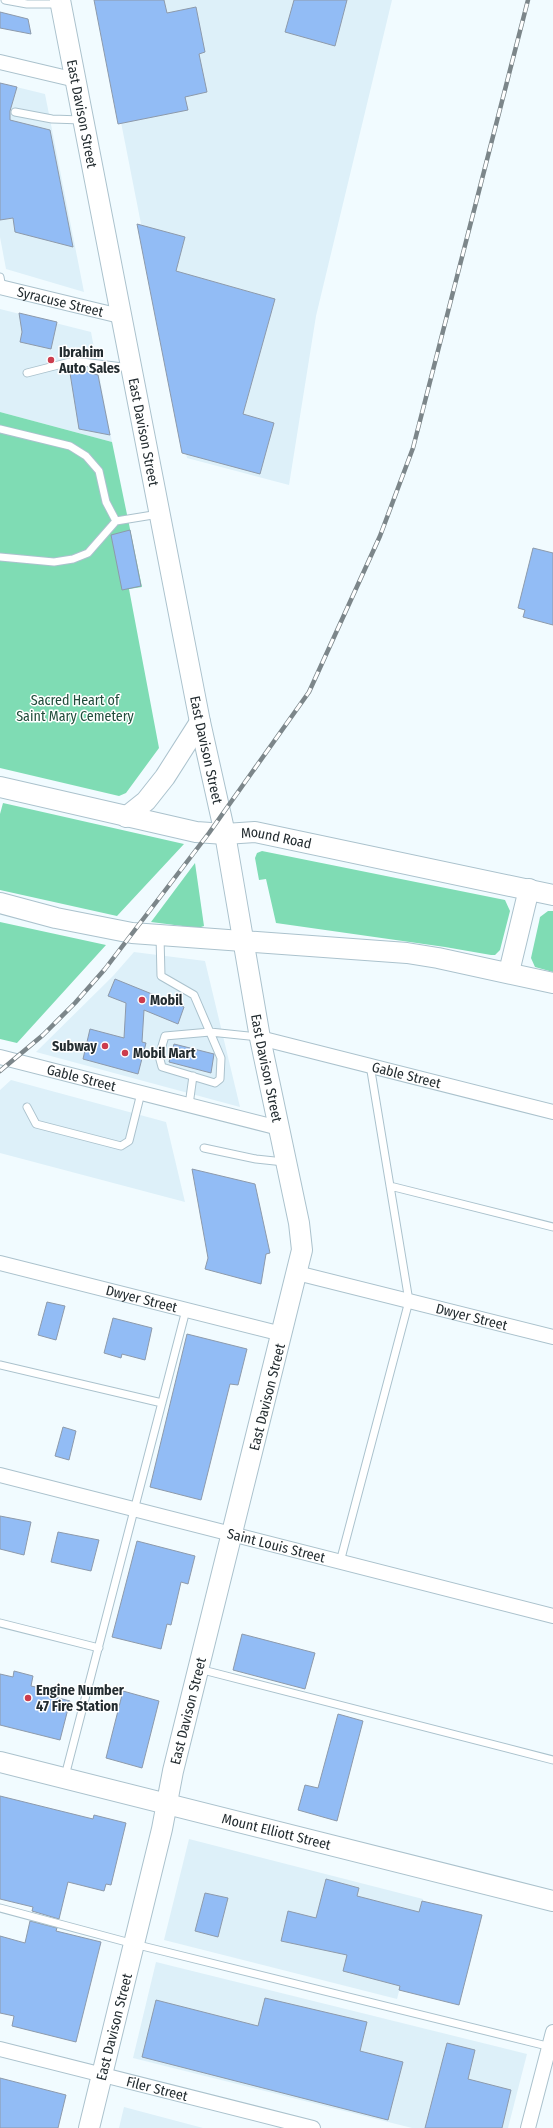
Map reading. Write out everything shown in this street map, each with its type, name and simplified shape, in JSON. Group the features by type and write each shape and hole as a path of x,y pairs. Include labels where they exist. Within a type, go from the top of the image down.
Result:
{"main road":[{"name":"East Davison Street","path":"60,2 200,722 225,834 260,1038 299,1223 302,1250 173,1771 167,1804 89,2128"},
{"path":"126,816 146,801 165,777 200,722"},
{"name":"Mound Road","path":"0,787 196,832 225,834 255,832 553,895"},
{"path":"508,972 529,889"},
{"path":"0,903 132,933 407,953 508,972 553,983"},
{"name":"Mount Elliott Street","path":"0,1762 553,1901"}],"street":[{"path":"0,62 76,80"},
{"name":"Syracuse Street","path":"1,284 120,316"},
{"name":"Gable Street","path":"260,1038 553,1112"},
{"name":"Gable Street","path":"0,1057 279,1128"},
{"name":"Dwyer Street","path":"0,1263 282,1334"},
{"name":"Dwyer Street","path":"297,1273 553,1337"},
{"name":"Saint Louis Street","path":"0,1475 553,1616"},
{"path":"528,2128 551,2047 553,2032"},
{"name":"Filer Street","path":"0,2049 313,2128"}],"lane":[{"path":"5,0 27,4 60,2"},
{"path":"15,112 52,119 83,120"},
{"path":"27,374 74,361 131,368"},
{"path":"0,429 70,446 86,456 99,471 106,502 116,521"},
{"path":"0,557 54,562 73,559 88,553 116,521 159,514"},
{"path":"160,936 161,976 194,995 210,1032 221,1058 220,1079 215,1083 162,1067 159,1056 165,1036 210,1032 260,1038"},
{"path":"340,1562 409,1301 370,1065"},
{"path":"189,1105 193,1076"},
{"path":"27,1107 36,1124 120,1146 129,1141 141,1093"},
{"path":"204,1148 256,1160 286,1162"},
{"path":"390,1186 553,1228"},
{"path":"64,1778 186,1310"},
{"path":"0,1365 162,1403"},
{"path":"0,1623 99,1648"},
{"path":"198,1669 553,1760"},
{"path":"0,1908 134,1944 551,2047"}],"shaded area":[{"path":"97,0 392,0 316,316 289,485 187,458"},
{"path":"0,83 45,94 84,292 6,269 0,237"},
{"path":"0,309 91,332 112,442 0,412"},
{"path":"134,952 205,961 240,1107 36,1052 113,976"},
{"path":"11,1080 166,1122 185,1202 0,1153 0,1090"},
{"path":"189,1839 423,1899 397,1999 164,1940"},
{"path":"156,1962 527,2054 508,2128 412,2128 133,2058"},
{"path":"124,2107 203,2128 119,2128"}],"green space":[{"name":"Sacred Heart of Saint Mary Cemetery","path":"0,412 112,442 142,587 129,589 159,748 126,793 119,796 0,768"},
{"path":"3,803 184,844 117,916 0,890 0,814"},
{"path":"262,851 505,900 510,911 500,950 495,955 491,955 276,923 266,879 259,880 255,858 257,853"},
{"path":"195,863 204,926 198,928 151,922"},
{"path":"548,911 553,911 553,972 535,967 531,958 540,917"},
{"path":"0,922 106,945 17,1043 0,1039"}],"building":[{"path":"94,0 164,0 167,13 196,7 205,52 199,54 207,92 185,97 188,110 118,124"},
{"path":"294,0 347,0 335,46 285,32"},
{"path":"0,12 28,19 31,34 0,28"},
{"path":"0,83 17,87 10,111 10,120 50,130 73,247 15,232 13,218 0,220"},
{"path":"137,224 185,237 176,271 275,299 243,414 274,423 260,474 182,453"},
{"path":"19,313 57,322 51,349 20,342 22,332"},
{"path":"69,367 98,375 110,435 79,429"},
{"path":"130,530 141,586 122,590 111,535"},
{"path":"533,548 553,553 553,625 523,617 525,610 518,608"},
{"path":"115,979 184,1007 178,1024 144,1010 142,1042 146,1043 138,1074 83,1059 90,1029 124,1038 126,1003 108,996"},
{"path":"174,1044 214,1054 211,1073 169,1062"},
{"path":"192,1169 255,1184 270,1253 266,1254 261,1284 205,1269 208,1258"},
{"path":"47,1302 65,1306 56,1340 38,1335"},
{"path":"113,1318 152,1328 145,1360 122,1354 121,1358 104,1353"},
{"path":"187,1334 247,1349 238,1385 230,1384 201,1500 150,1487"},
{"path":"63,1427 76,1431 69,1460 55,1456"},
{"path":"0,1516 31,1522 24,1555 0,1549"},
{"path":"58,1532 99,1540 91,1571 51,1562"},
{"path":"137,1541 195,1556 188,1584 181,1582 171,1625 167,1624 161,1649 112,1637"},
{"path":"242,1634 315,1653 305,1689 233,1670"},
{"path":"14,1671 33,1676 31,1686 40,1688 39,1693 70,1701 60,1740 0,1725 0,1674 13,1677"},
{"path":"123,1691 159,1701 142,1768 106,1758"},
{"path":"338,1714 363,1721 337,1821 298,1810 305,1785 318,1788"},
{"path":"0,1796 93,1819 94,1815 126,1823 111,1885 106,1884 104,1891 68,1882 59,1919 32,1911 33,1907 0,1899"},
{"path":"326,1879 359,1888 357,1896 419,1912 422,1901 482,1915 459,2005 399,1990 400,1986 343,1971 347,1955 281,1941 288,1911 316,1918"},
{"path":"205,1893 228,1898 218,1937 195,1931"},
{"path":"30,1921 57,1928 56,1931 101,1942 76,2042 12,2026 14,2016 0,2013 0,1936 25,1943"},
{"path":"265,1998 367,2022 360,2051 403,2062 388,2120 142,2057 156,2000 258,2026"},
{"path":"447,2043 475,2050 468,2079 511,2090 502,2128 425,2128"},
{"path":"0,2078 66,2095 58,2128 0,2128"}],"railway":[{"path":"0,1071 43,1035 75,1003 105,969 209,833 309,692 380,536 413,448 528,0"}],"place":[{"name":"Ibrahim Auto Sales","path":"51,360"},
{"name":"Mobil","path":"142,1000"},
{"name":"Subway","path":"105,1046"},
{"name":"Mobil Mart","path":"125,1053"},
{"name":"Engine Number 47 Fire Station","path":"28,1698"}]}
